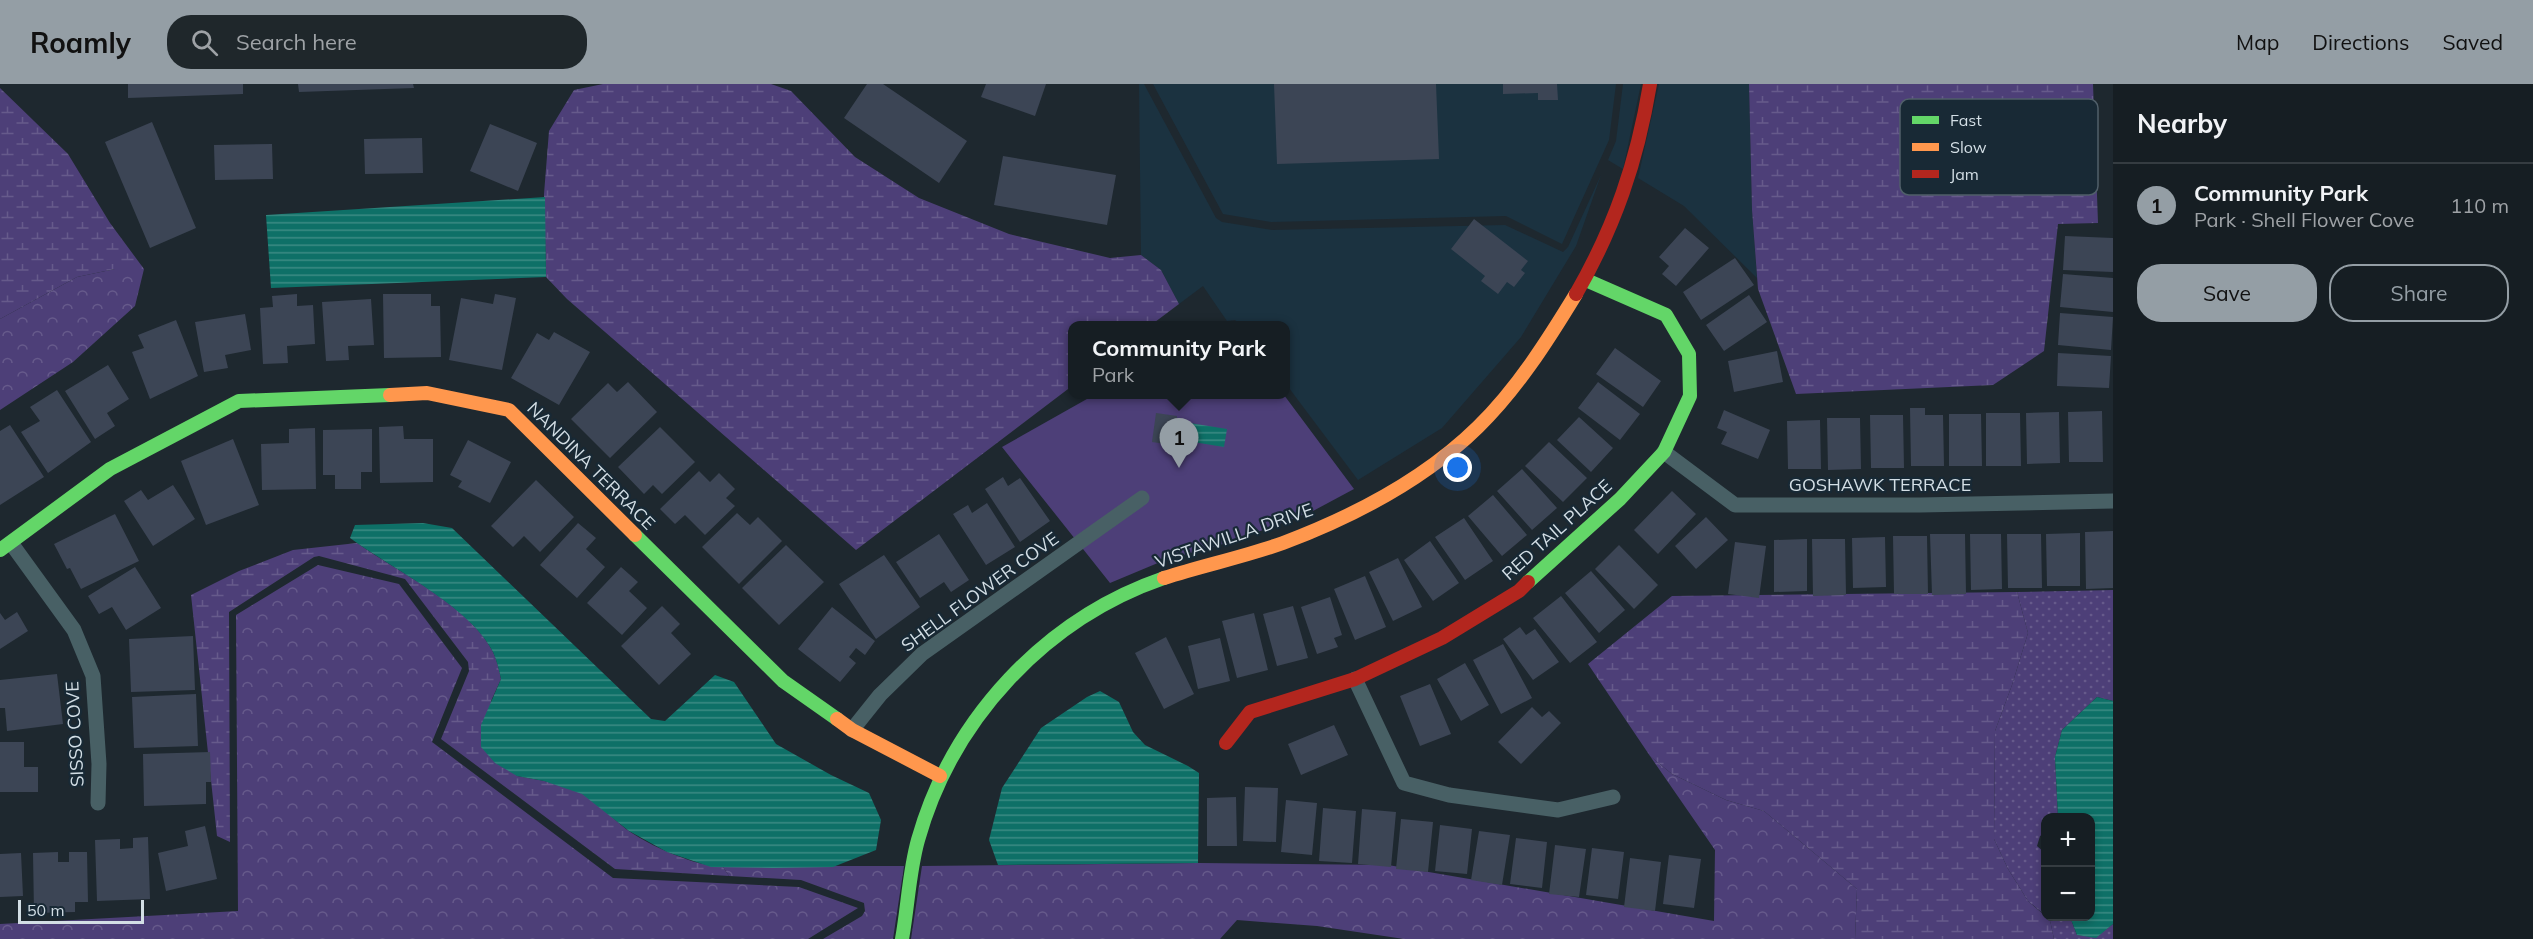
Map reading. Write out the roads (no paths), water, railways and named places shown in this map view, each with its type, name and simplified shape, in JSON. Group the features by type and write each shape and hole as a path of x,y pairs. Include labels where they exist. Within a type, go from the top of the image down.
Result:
{"street":[{"name":"VISTAWILLA DRIVE","path":"902,939 917,844 940,776 980,712 1018,670 1070,626 1119,596 1188,570 1293,539 1353,512 1420,472 1461,443 1500,404 1558,325 1603,248 1619,209 1646,119 1650,84"},
{"name":"RED TAIL PLACE","path":"1226,743 1250,712 1355,679 1442,638 1519,591 1620,499 1664,452 1690,396 1689,354 1666,315 1586,280"},
{"name":"NANDINA TERRACE","path":"5,547 110,469 239,402 427,393 509,410 783,681 852,730 940,776"},
{"name":"GOSHAWK TERRACE","path":"1664,452 1735,505 1920,505 2113,501"},
{"name":"SHELL FLOWER COVE","path":"852,730 880,695 922,654 1142,498"},
{"name":"SISSO COVE","path":"5,547 74,630 93,676 99,764 98,803"},
{"path":"1355,679 1404,783 1449,795 1558,810 1613,797"}],"place":[{"name":"Community Park","path":"1179,468"}]}
